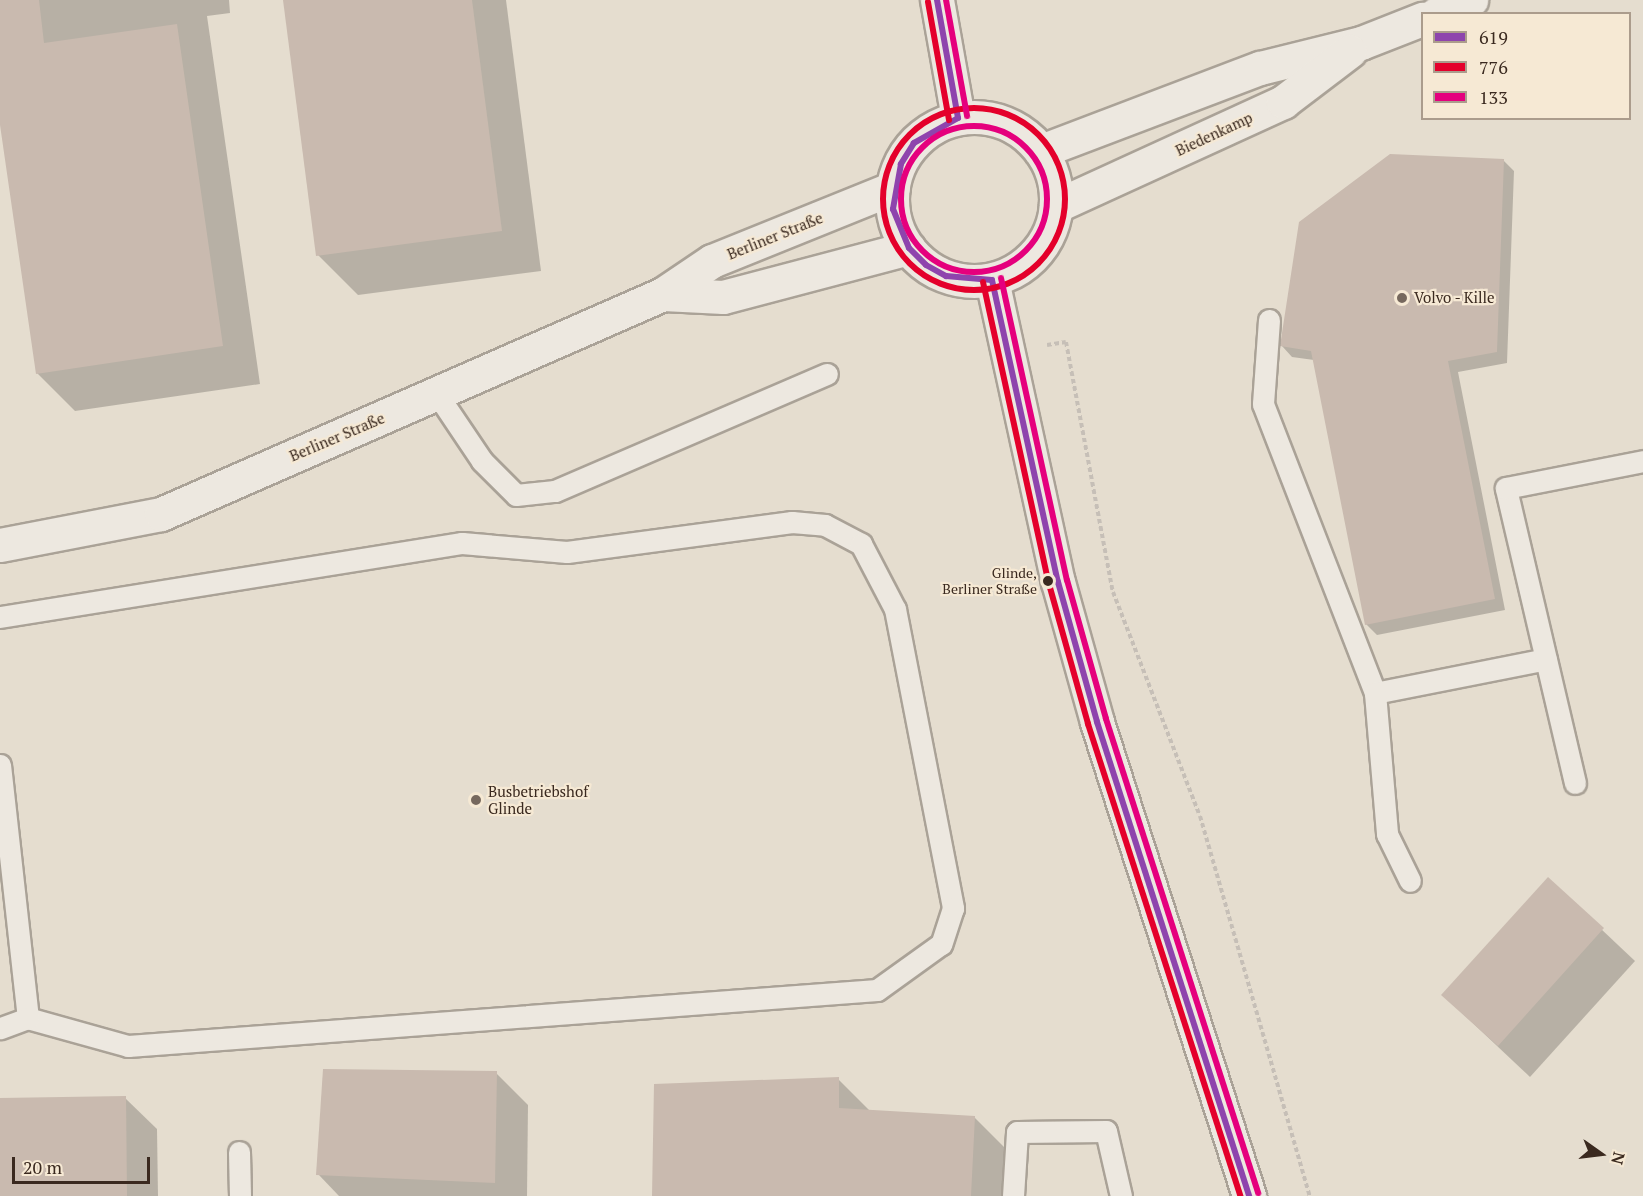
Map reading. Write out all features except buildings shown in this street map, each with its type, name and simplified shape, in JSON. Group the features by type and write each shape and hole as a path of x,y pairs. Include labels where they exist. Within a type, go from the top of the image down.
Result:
{"street":[{"path":"937,0 958,118"},
{"path":"1441,12 1471,0"},
{"name":"Biedenkamp","path":"1041,151 1260,68 1361,43 1421,19"},
{"name":"Biedenkamp","path":"1056,207 1284,102 1361,43"},
{"path":"958,118 1005,122 1041,151 1056,187 1056,207 1036,253 992,280 946,276 909,249 898,230 893,188 915,143 958,118"},
{"name":"Berliner Straße","path":"0,545 161,514 663,294 712,261 893,188"},
{"name":"Berliner Straße","path":"663,294 723,297 909,249"},
{"path":"992,280 1058,582 1097,722 1250,1196"}],"lane":[{"path":"1269,320 1263,404 1375,693 1387,834 1410,881"},
{"path":"437,394 482,461 516,495 555,490 827,374"},
{"path":"1575,783 1506,488 1643,460"},
{"path":"0,617 462,543 567,552 792,522 825,525 861,544 895,609 953,908 940,944 877,990 128,1046 28,1018 0,1028"},
{"path":"1375,693 1546,659"},
{"path":"0,765 28,1018"},
{"path":"1013,1196 1017,1132 1073,1131 1106,1131 1121,1196"},
{"path":"239,1152 240,1196"}],"path":[{"path":"1008,351 1065,342 1113,592 1200,816 1310,1196"}],"transit line":[{"name":"619","path":"937,0 958,118"},
{"name":"133","path":"946,0 967,116"},
{"name":"776","path":"928,2 949,120"},
{"name":"776","path":"974,108 1009,115 1038,135 1058,164 1065,199 1058,234 1038,263 1009,283 974,290 939,283 910,263 890,234 883,199 890,164 910,135 939,115 974,108"},
{"name":"619","path":"958,118 914,143 901,164 893,209 909,248 926,265 946,276 992,280"},
{"name":"133","path":"974,126 1002,132 1025,148 1041,171 1047,199 1041,227 1025,250 1002,266 974,272 946,266 923,250 907,227 901,199 907,171 923,148 946,132 974,126"},
{"name":"133","path":"1001,278 1067,580 1106,719 1258,1193"},
{"name":"619","path":"992,280 1058,582 1097,722 1249,1196"},
{"name":"776","path":"983,282 1049,584 1088,724 1240,1196"}],"place":[{"name":"Volvo - Kille","path":"1402,298"},
{"name":"Glinde, Berliner Straße","path":"1048,581"},
{"name":"Busbetriebshof Glinde","path":"476,800"}]}
